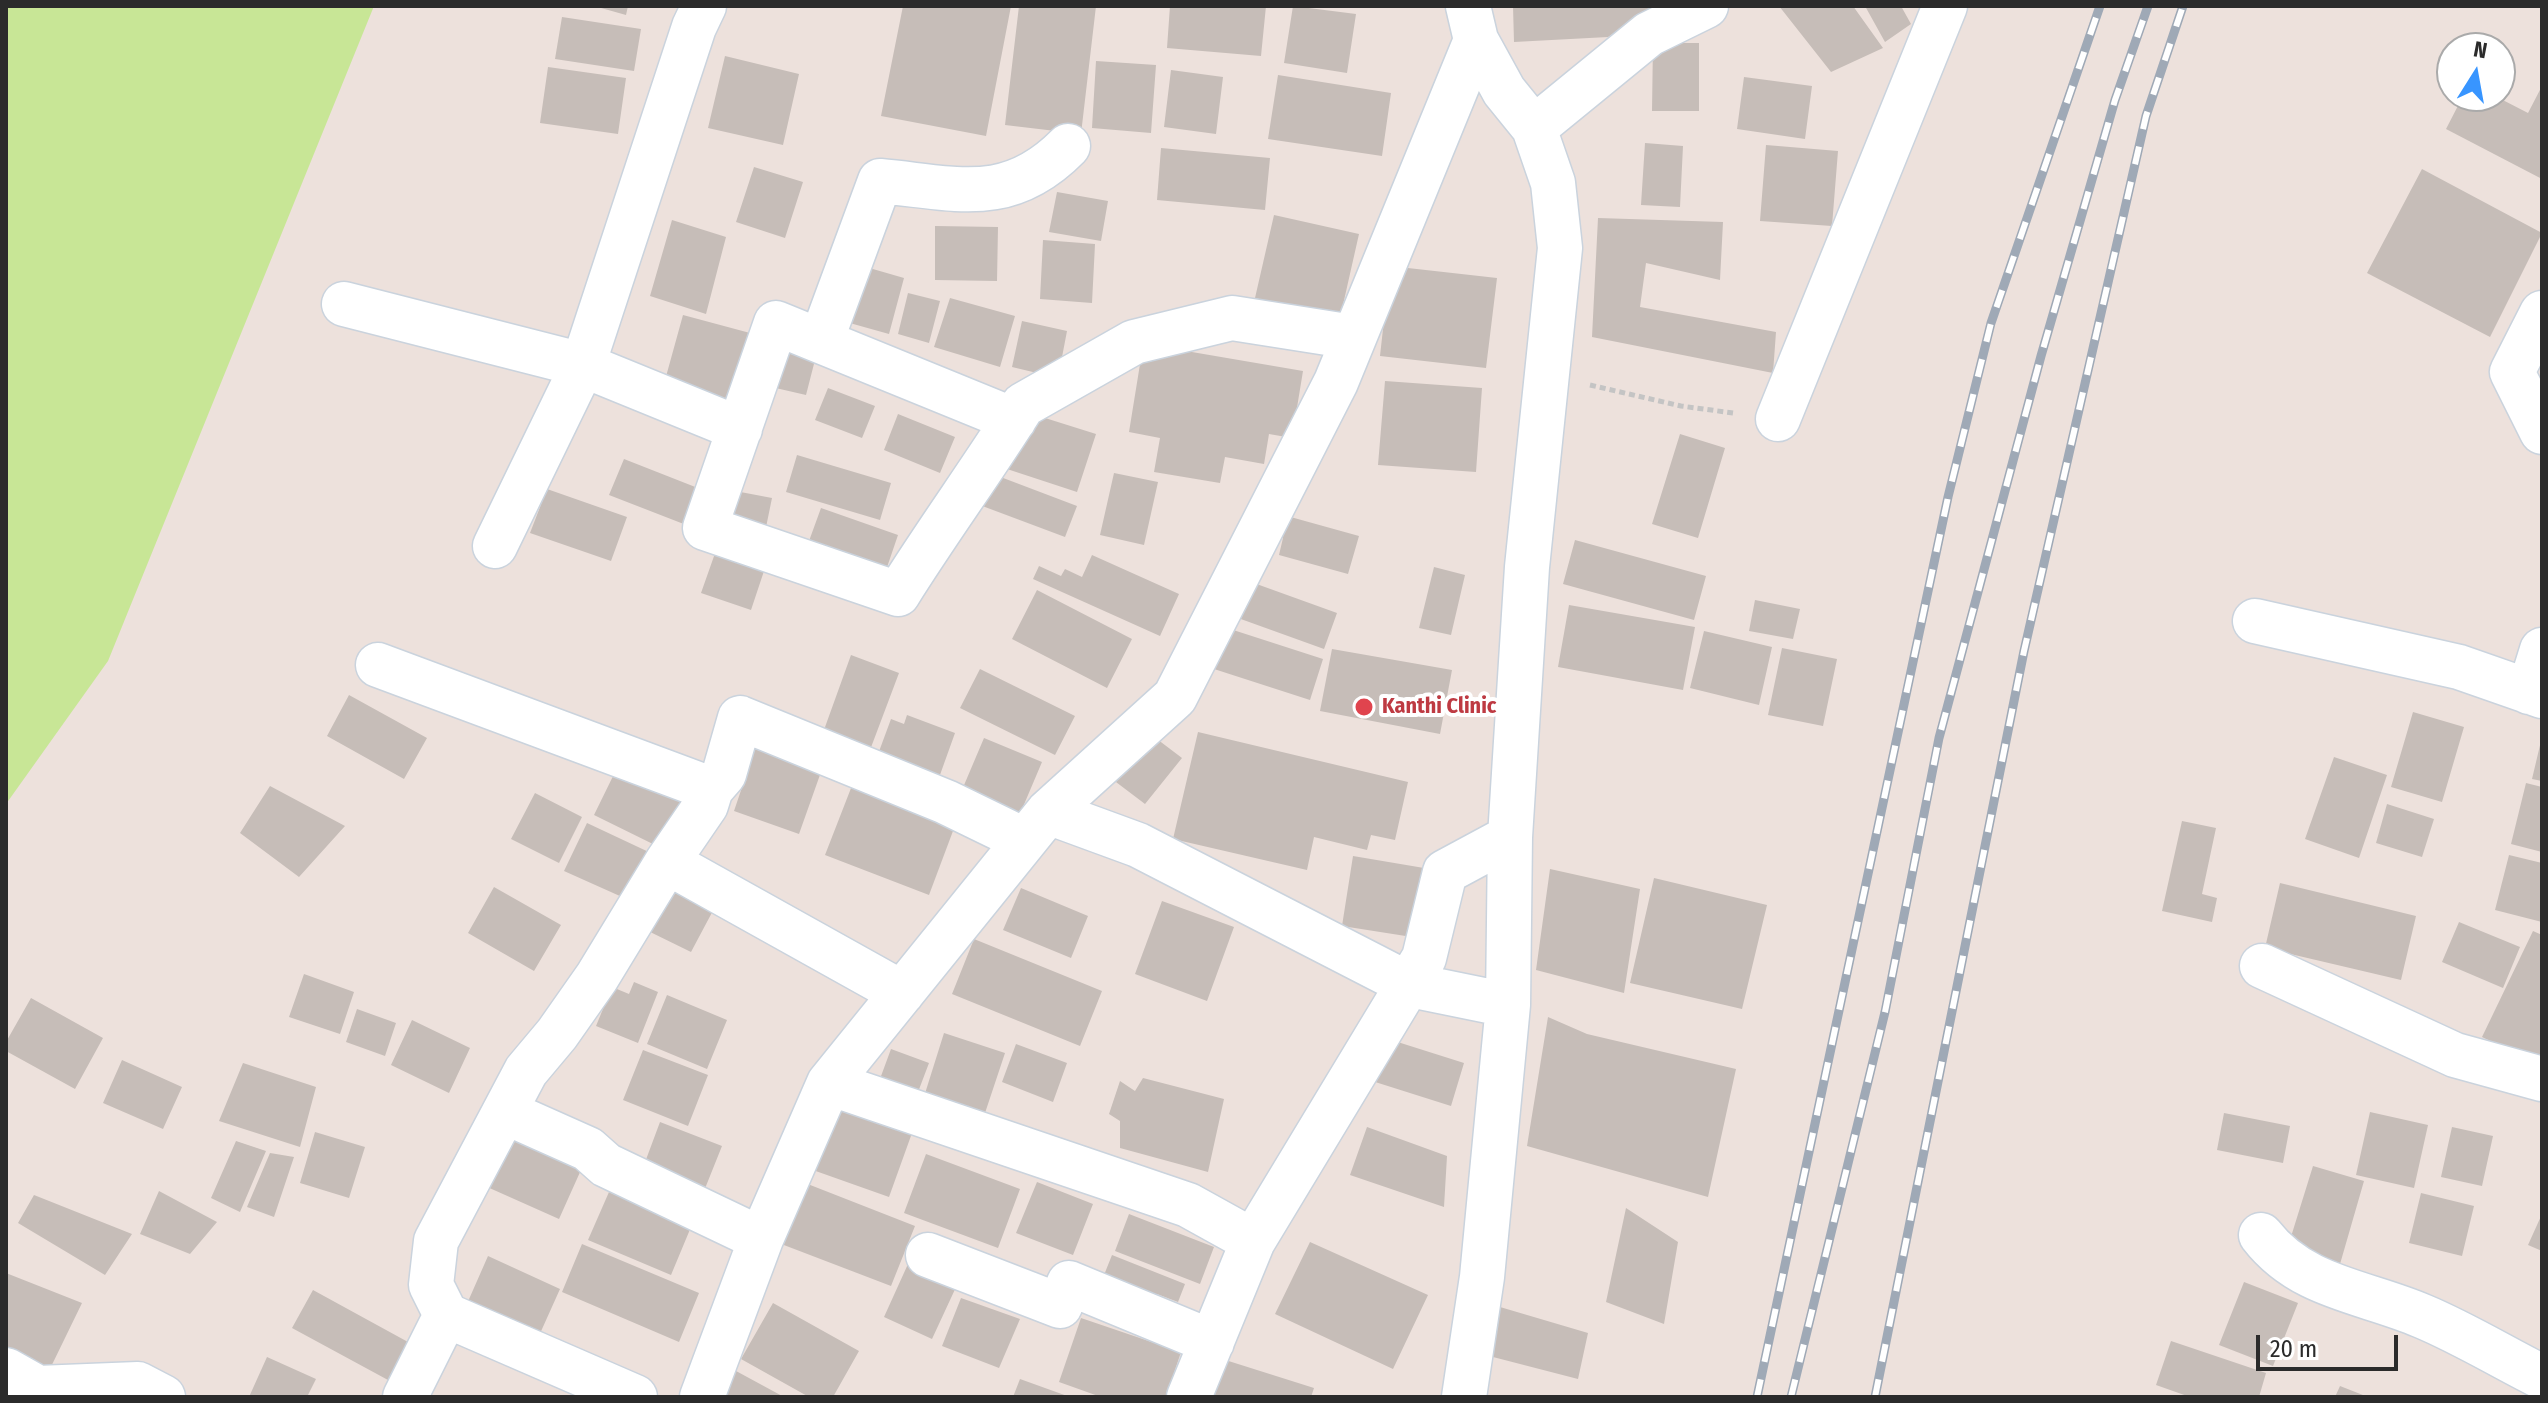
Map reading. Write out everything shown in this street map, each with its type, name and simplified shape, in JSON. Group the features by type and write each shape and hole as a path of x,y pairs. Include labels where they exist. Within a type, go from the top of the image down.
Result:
{"street":[{"path":"495,546 583,365 704,6"},
{"path":"1534,128 1649,34 1706,6"},
{"path":"1778,419 1945,6"},
{"path":"1464,1397 1482,1277 1508,1005 1510,837 1527,567 1560,248 1553,183 1534,128 1504,91 1472,23"},
{"path":"702,1397 761,1239 829,1083 1036,826 1175,697 1336,382 1472,23"},
{"path":"821,341 880,181 989,191 1046,168 1068,146"},
{"path":"344,304 583,365 740,429"},
{"path":"2542,313 2512,372 2542,432"},
{"path":"1014,420 776,323 705,528 898,594 1014,420 1023,405 1134,342 1232,318 1353,337"},
{"path":"2255,621 2459,667 2536,694 2542,650"},
{"path":"378,665 711,789"},
{"path":"635,1397 446,1315 431,1285 436,1241 526,1071 557,1034 597,977 667,862 706,805 711,789 724,774 740,718 946,802 1036,826 1138,845 1410,985 1508,1005"},
{"path":"1189,1397 1253,1241 1424,958 1445,872 1510,837"},
{"path":"667,862 902,993"},
{"path":"2262,966 2455,1055 2542,1079"},
{"path":"829,1083 1188,1205 1253,1241"},
{"path":"505,1112 588,1149 606,1165 761,1239"},
{"path":"2261,1235 2278,1258 2316,1279 2421,1315 2542,1377"},
{"path":"928,1255 1060,1306 1069,1283 1212,1342"},
{"path":"405,1397 446,1315"},
{"path":"6,1370 38,1388 138,1384 163,1397"}],"path":[{"path":"1547,374 1681,406 1778,419"}],"green space":[{"path":"6,6 374,6 108,661 6,804"}],"building":[{"path":"594,6 628,6 626,15"},
{"path":"903,6 1011,6 986,136 881,116"},
{"path":"1019,6 1096,6 1081,134 1005,125"},
{"path":"1170,6 1266,6 1261,56 1167,48"},
{"path":"1293,6 1356,14 1347,73 1284,63"},
{"path":"1513,6 1658,6 1608,37 1514,42"},
{"path":"1779,6 1853,6 1883,48 1831,72"},
{"path":"1865,6 1901,6 1911,24 1885,42"},
{"path":"562,17 641,29 634,71 555,59"},
{"path":"1653,43 1699,43 1699,111 1652,111"},
{"path":"725,56 799,74 783,145 708,128"},
{"path":"1096,61 1156,65 1151,133 1092,128"},
{"path":"548,67 626,78 618,134 540,123"},
{"path":"1171,70 1223,77 1216,134 1164,127"},
{"path":"1278,75 1391,93 1382,156 1268,139"},
{"path":"1744,77 1812,86 1805,139 1737,129"},
{"path":"2542,86 2542,179 2446,129 2455,112 2516,112 2516,107 2528,113"},
{"path":"1645,143 1683,146 1680,207 1641,205"},
{"path":"1766,145 1838,151 1832,226 1760,221"},
{"path":"1161,148 1270,158 1265,210 1157,200"},
{"path":"754,167 803,182 785,238 736,222"},
{"path":"2422,169 2542,233 2490,337 2367,273"},
{"path":"1057,192 1108,201 1101,241 1049,232"},
{"path":"1274,215 1359,234 1340,318 1255,298"},
{"path":"1598,218 1723,222 1720,280 1646,263 1640,307 1776,332 1773,373 1592,337"},
{"path":"672,220 726,237 706,314 650,296"},
{"path":"935,226 998,227 997,281 935,280"},
{"path":"1043,240 1095,244 1092,303 1040,299"},
{"path":"859,265 904,278 889,334 839,320"},
{"path":"1390,266 1497,278 1486,368 1380,356"},
{"path":"908,293 940,301 929,343 898,334"},
{"path":"950,298 1015,316 1000,367 934,347"},
{"path":"683,315 750,333 730,409 662,391"},
{"path":"1022,321 1067,331 1058,378 1012,367"},
{"path":"775,350 815,360 806,395 767,386"},
{"path":"1186,351 1303,371 1292,438 1269,434 1264,464 1225,457 1220,483 1154,472 1160,438 1129,432 1141,358"},
{"path":"1385,381 1482,388 1476,472 1378,465"},
{"path":"828,388 875,406 862,438 815,420"},
{"path":"1026,412 1096,434 1077,492 1007,469"},
{"path":"898,414 955,437 940,473 884,450"},
{"path":"1680,434 1725,448 1698,538 1652,524"},
{"path":"797,455 891,483 880,520 786,492"},
{"path":"624,459 708,492 694,528 609,495"},
{"path":"990,473 1077,506 1065,537 977,504"},
{"path":"1114,473 1158,482 1144,545 1100,535"},
{"path":"547,489 627,517 611,561 530,533"},
{"path":"730,490 772,498 764,537 722,528"},
{"path":"821,508 898,535 883,579 805,552"},
{"path":"1287,516 1359,536 1348,574 1279,555 1283,538 1275,532"},
{"path":"1575,540 1706,576 1694,620 1563,584"},
{"path":"719,542 768,559 751,610 701,593"},
{"path":"1092,555 1179,594 1160,636 1033,579 1039,566 1061,576 1065,569 1082,577"},
{"path":"1434,567 1465,575 1451,635 1419,628"},
{"path":"1251,582 1337,613 1324,649 1238,618"},
{"path":"1037,590 1132,639 1107,688 1012,639"},
{"path":"1755,600 1800,609 1793,639 1749,631"},
{"path":"1569,605 1695,627 1683,690 1558,667"},
{"path":"1227,628 1323,659 1310,700 1214,669"},
{"path":"1704,631 1772,647 1759,705 1690,688"},
{"path":"1782,648 1837,659 1823,726 1768,715"},
{"path":"1332,649 1452,670 1440,734 1320,711"},
{"path":"851,655 899,673 867,758 820,741"},
{"path":"980,669 1075,716 1055,755 960,708"},
{"path":"349,695 427,738 404,779 327,736"},
{"path":"2413,712 2464,727 2442,802 2391,787"},
{"path":"907,715 955,733 936,786 874,765 891,719 904,724"},
{"path":"1198,732 1408,782 1395,840 1371,835 1367,850 1314,837 1307,870 1173,839"},
{"path":"1149,733 1182,758 1145,804 1112,779"},
{"path":"984,738 1042,762 1017,821 959,797"},
{"path":"2542,741 2542,781 2532,779"},
{"path":"755,749 821,772 799,834 734,811"},
{"path":"2334,757 2387,775 2359,858 2305,839"},
{"path":"617,768 684,799 661,848 594,815"},
{"path":"853,783 956,823 929,895 825,855"},
{"path":"2526,783 2542,787 2542,852 2511,844"},
{"path":"270,786 345,826 299,877 240,833"},
{"path":"535,793 582,817 559,863 511,839"},
{"path":"2387,804 2434,819 2422,857 2376,843"},
{"path":"2182,821 2216,828 2202,894 2217,898 2212,922 2162,911"},
{"path":"587,823 653,854 631,901 564,871"},
{"path":"2509,855 2542,863 2542,922 2495,910"},
{"path":"1353,856 1424,868 1412,937 1342,926"},
{"path":"1550,869 1640,889 1624,993 1536,970"},
{"path":"1654,878 1767,905 1742,1009 1630,983"},
{"path":"668,880 716,905 691,952 642,928"},
{"path":"2280,883 2416,916 2401,980 2265,948"},
{"path":"494,887 561,925 534,971 468,933"},
{"path":"1021,888 1088,916 1071,958 1003,930"},
{"path":"1162,901 1234,927 1207,1001 1135,974"},
{"path":"2459,922 2520,947 2503,988 2442,962"},
{"path":"2533,931 2542,935 2542,1066 2482,1037"},
{"path":"974,939 1102,991 1080,1046 952,994"},
{"path":"304,974 354,992 340,1034 289,1017"},
{"path":"634,982 658,992 638,1043 596,1026 612,987 629,994"},
{"path":"667,995 727,1020 707,1069 647,1044"},
{"path":"31,998 103,1038 75,1089 6,1051 6,1042"},
{"path":"357,1009 396,1023 385,1056 346,1042"},
{"path":"1548,1017 1587,1034 1736,1069 1708,1197 1527,1146"},
{"path":"412,1020 470,1048 449,1093 391,1065"},
{"path":"944,1033 1005,1053 982,1122 922,1103"},
{"path":"1385,1038 1464,1063 1451,1106 1372,1081"},
{"path":"1016,1044 1067,1063 1053,1102 1002,1082"},
{"path":"891,1049 929,1063 915,1100 877,1087"},
{"path":"643,1050 708,1075 688,1126 623,1100"},
{"path":"122,1060 182,1087 163,1129 103,1103"},
{"path":"243,1063 316,1087 300,1147 219,1121"},
{"path":"1143,1078 1224,1099 1208,1172 1120,1148 1120,1121 1109,1114 1120,1081 1135,1091"},
{"path":"833,1105 912,1133 889,1197 810,1169"},
{"path":"2370,1112 2428,1125 2414,1188 2356,1175"},
{"path":"2224,1113 2290,1126 2283,1163 2217,1150"},
{"path":"660,1122 722,1146 702,1196 641,1173"},
{"path":"502,1124 585,1161 559,1219 476,1182"},
{"path":"1367,1127 1447,1156 1444,1207 1350,1175"},
{"path":"2452,1127 2493,1136 2482,1186 2441,1177"},
{"path":"315,1132 365,1147 349,1198 300,1183"},
{"path":"236,1141 266,1151 240,1212 211,1198"},
{"path":"270,1153 294,1157 274,1217 247,1207"},
{"path":"926,1154 1020,1189 998,1248 904,1213"},
{"path":"2313,1166 2364,1181 2338,1271 2285,1256"},
{"path":"800,1181 915,1226 891,1286 776,1242"},
{"path":"1037,1182 1093,1204 1073,1255 1016,1233"},
{"path":"159,1191 217,1222 190,1254 140,1234"},
{"path":"609,1192 691,1227 671,1275 588,1240"},
{"path":"2421,1193 2474,1206 2462,1256 2409,1243"},
{"path":"34,1195 132,1234 105,1275 18,1223"},
{"path":"1626,1208 1678,1242 1664,1324 1606,1302"},
{"path":"1129,1214 1214,1247 1200,1284 1115,1251"},
{"path":"2542,1214 2542,1251 2528,1245"},
{"path":"1310,1242 1428,1295 1393,1369 1275,1314"},
{"path":"582,1244 699,1293 679,1342 562,1292"},
{"path":"1112,1255 1185,1284 1178,1302 1157,1294 1153,1307 1100,1285"},
{"path":"488,1256 560,1289 538,1338 466,1306"},
{"path":"908,1264 957,1285 932,1339 884,1317"},
{"path":"6,1273 82,1303 47,1375 6,1357"},
{"path":"2244,1282 2298,1303 2273,1366 2219,1345"},
{"path":"313,1290 408,1342 388,1380 292,1328"},
{"path":"961,1298 1020,1319 999,1368 942,1346"},
{"path":"773,1303 859,1351 833,1397 809,1397 741,1359"},
{"path":"1500,1307 1588,1333 1578,1379 1493,1357"},
{"path":"1081,1318 1181,1352 1166,1397 1101,1397 1059,1382"},
{"path":"2171,1341 2266,1373 2259,1397 2190,1397 2156,1385"},
{"path":"267,1357 316,1379 307,1397 249,1397"},
{"path":"1219,1358 1314,1388 1311,1397 1206,1397"},
{"path":"725,1365 784,1397 711,1397"},
{"path":"1020,1379 1070,1397 1013,1397"},
{"path":"2340,1386 2368,1397 2335,1397"}],"railway":[{"path":"1757,1397 1948,497 1991,323 2100,6"},
{"path":"1791,1397 1885,1012 1939,738 2041,356 2115,100 2148,6"},
{"path":"1875,1397 2024,651 2146,116 2183,6"}],"place":[{"name":"Kanthi Clinic","path":"1364,707"}]}
